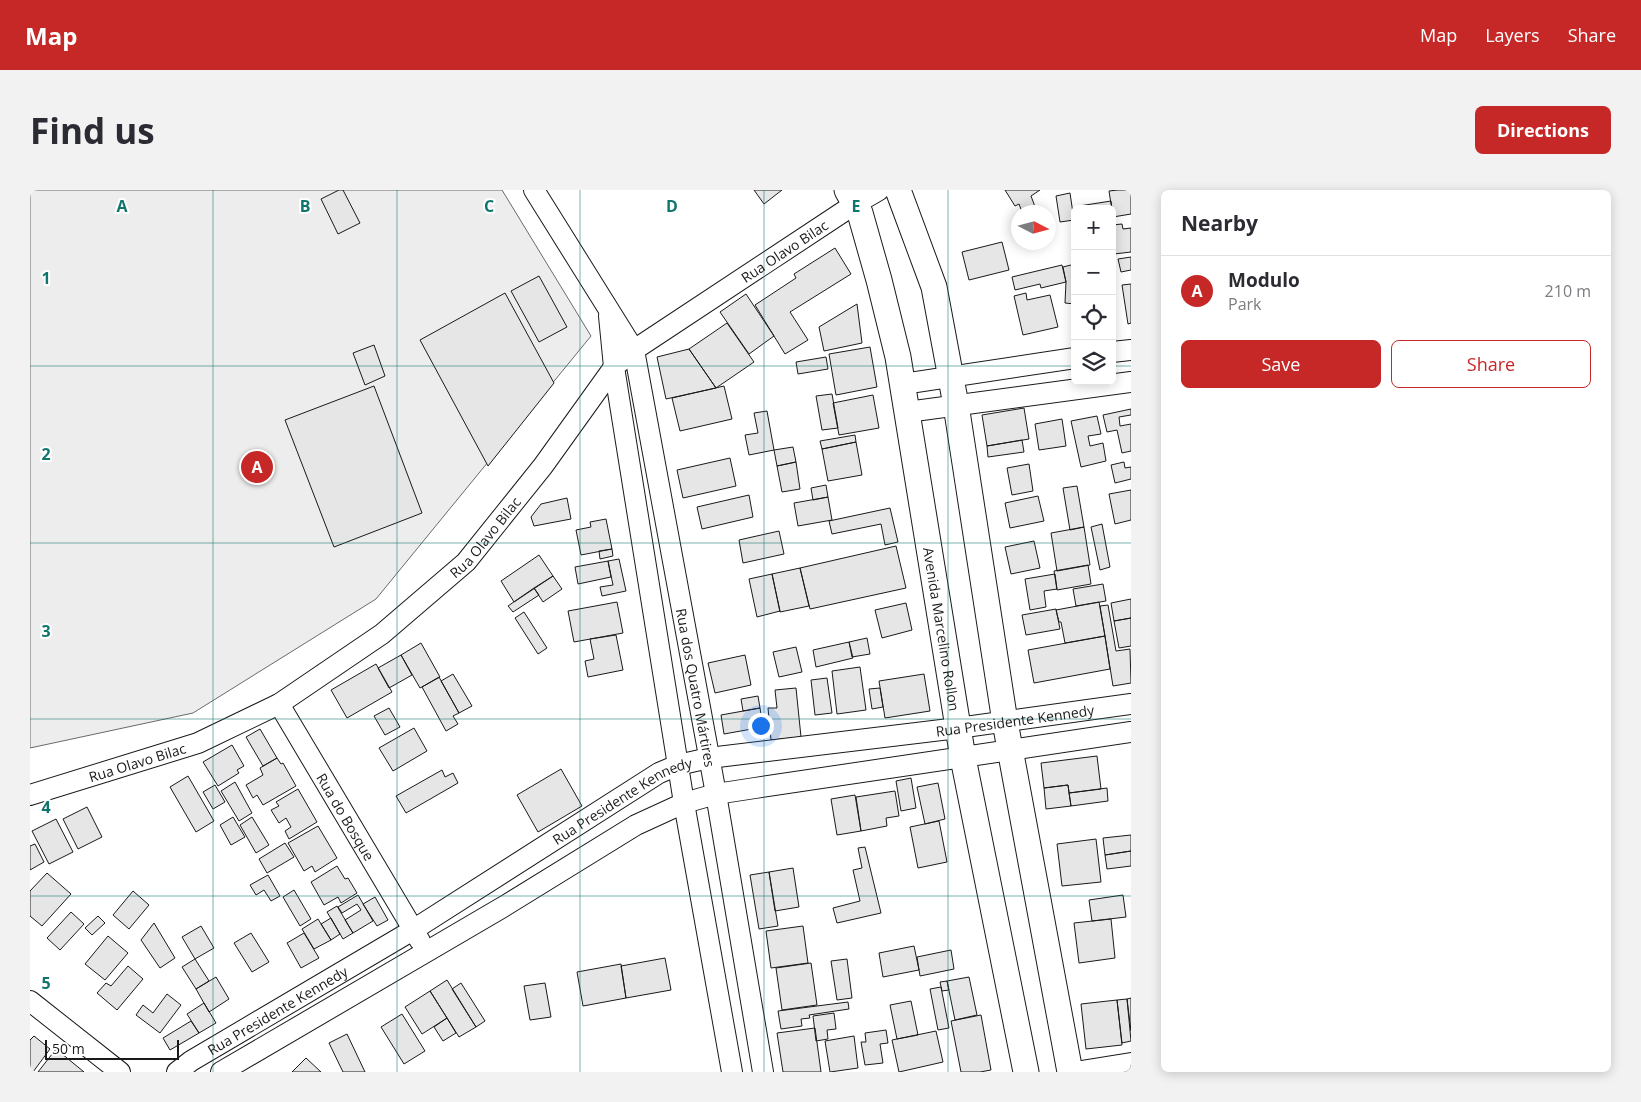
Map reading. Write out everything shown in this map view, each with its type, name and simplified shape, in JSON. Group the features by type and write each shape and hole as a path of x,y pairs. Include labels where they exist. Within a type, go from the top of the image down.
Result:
{"main road":[{"path":"898,190 934,287 956,405 1005,722 1070,1072"},
{"name":"Avenida Marcelino Rollon","path":"851,197 860,213 898,357 963,758 1026,1072"}],"street":[{"name":"Rua dos Quatro Mártires","path":"534,190 634,350 716,794 763,1072"},
{"name":"Rua Olavo Bilac","path":"30,795 198,743 279,704 382,634 466,562 543,466 614,367 634,350 851,197 879,190"},
{"name":"Rua dos Quatro Mártires","path":"609,312 614,367 684,803 732,1072"},
{"path":"1116,352 1131,350"},
{"path":"902,384 1071,359"},
{"path":"907,412 1131,382"},
{"path":"654,612 681,606"},
{"name":"Rua do Bosque","path":"279,704 427,952"},
{"name":"Rua Presidente Kennedy","path":"177,1072 191,1061 413,930 659,773 678,765 709,758 1005,722 1131,704"},
{"name":"Rua Presidente Kennedy","path":"221,1072 427,952 636,826 684,803 716,794 1131,732"},
{"path":"30,1001 120,1072"},
{"path":"1075,1072 1131,1063"}],"shaded area":[{"path":"30,190 502,190 591,336 376,599 193,713 30,748"}],"building":[{"path":"339,190 343,190 360,223 338,234 321,199"},
{"path":"754,190 782,190 764,204"},
{"path":"1005,190 1040,190 1031,196 1034,205 1014,205"},
{"path":"1131,190 1131,214 1116,216 1116,205 1111,205 1109,191"},
{"path":"1070,193 1071,220 1060,222 1056,196"},
{"path":"1111,201 1112,205 1085,205"},
{"path":"1122,224 1123,229 1131,228 1131,252 1116,254 1116,225"},
{"path":"1002,242 1009,270 969,280 962,252"},
{"path":"835,248 851,274 790,312 808,340 785,354 755,305 796,278 794,274"},
{"path":"1131,257 1131,270 1121,272 1118,259"},
{"path":"1062,265 1066,282 1041,288 1040,284 1015,290 1012,277"},
{"path":"1071,265 1071,304 1065,303 1066,282 1063,267"},
{"path":"539,276 567,327 539,342 511,291"},
{"path":"1131,284 1131,323 1128,324 1122,285"},
{"path":"505,293 554,383 488,466 420,340"},
{"path":"1026,293 1027,300 1050,295 1058,327 1023,335 1014,296"},
{"path":"746,294 774,336 749,354 720,312"},
{"path":"857,304 862,343 824,351 819,327"},
{"path":"727,323 754,362 716,388 689,349"},
{"path":"374,345 385,376 365,385 353,353"},
{"path":"870,347 877,387 836,395 829,354"},
{"path":"689,349 716,388 666,399 657,357"},
{"path":"826,357 828,369 798,374 796,362"},
{"path":"374,386 422,513 334,547 285,420"},
{"path":"724,386 732,419 680,431 672,398"},
{"path":"832,394 838,428 822,430 816,396"},
{"path":"873,395 879,428 839,435 833,403"},
{"path":"1024,408 1029,439 987,446 982,415"},
{"path":"1131,409 1131,415 1119,417 1120,426 1131,424 1131,451 1122,453 1117,430 1107,432 1103,415"},
{"path":"767,411 774,450 749,455 745,435 758,433 754,413"},
{"path":"1097,416 1101,434 1088,436 1090,446 1103,443 1106,461 1081,467 1071,421"},
{"path":"1062,419 1066,446 1039,450 1035,424"},
{"path":"855,435 856,442 822,449 820,441"},
{"path":"1022,440 1024,452 988,457 987,446"},
{"path":"856,442 862,475 828,481 822,449"},
{"path":"793,447 796,462 777,466 774,450"},
{"path":"730,458 736,486 683,498 677,470"},
{"path":"796,462 800,489 782,492 777,466"},
{"path":"1124,462 1125,468 1131,467 1131,479 1115,483 1111,465"},
{"path":"1029,464 1033,491 1012,495 1007,468"},
{"path":"826,485 828,497 813,500 811,488"},
{"path":"1077,486 1084,527 1070,530 1063,488"},
{"path":"1131,490 1131,520 1115,524 1109,494"},
{"path":"749,495 753,517 702,529 697,507"},
{"path":"1038,496 1044,521 1010,528 1005,503"},
{"path":"828,497 832,520 798,526 794,503"},
{"path":"567,498 571,519 534,526 531,517 541,504"},
{"path":"890,508 898,542 885,545 881,524 832,534 829,521"},
{"path":"606,519 612,549 581,555 576,530 591,527 590,522"},
{"path":"1102,524 1110,567 1100,570 1091,527"},
{"path":"1084,527 1090,565 1057,571 1051,533"},
{"path":"779,531 784,554 743,563 739,540"},
{"path":"1034,541 1040,568 1011,574 1005,547"},
{"path":"896,546 906,588 810,609 800,568"},
{"path":"612,549 613,556 600,559 599,551"},
{"path":"539,555 553,576 514,602 501,581"},
{"path":"619,559 626,591 602,596 600,587 613,585 608,561"},
{"path":"608,561 611,577 578,584 575,567"},
{"path":"1088,565 1091,584 1057,590 1054,571"},
{"path":"800,568 809,606 780,612 772,574"},
{"path":"772,574 780,611 757,617 749,579"},
{"path":"1055,574 1057,589 1044,591 1046,607 1030,610 1025,579"},
{"path":"553,576 562,589 543,602 534,588"},
{"path":"1103,584 1106,601 1076,606 1073,589"},
{"path":"534,588 539,595 513,612 508,606"},
{"path":"1131,599 1131,618 1114,621 1111,603"},
{"path":"617,602 623,633 574,642 568,611"},
{"path":"1099,602 1105,636 1065,643 1061,622 1059,622 1056,610"},
{"path":"906,603 912,630 882,638 875,610"},
{"path":"1108,605 1116,651 1130,649 1131,683 1113,686 1100,606"},
{"path":"1056,609 1060,629 1026,635 1022,615"},
{"path":"524,612 547,648 538,654 515,618"},
{"path":"1131,618 1131,646 1119,648 1114,621"},
{"path":"616,635 623,670 588,677 585,661 594,659 590,639"},
{"path":"1105,636 1110,669 1034,683 1028,650"},
{"path":"867,638 870,654 852,657 849,642"},
{"path":"849,642 853,658 816,667 813,650"},
{"path":"421,643 440,677 420,688 401,655"},
{"path":"796,647 802,672 779,677 773,652"},
{"path":"401,655 412,675 389,688 378,668"},
{"path":"745,655 751,685 715,693 708,663"},
{"path":"376,664 392,692 347,718 331,690"},
{"path":"860,667 866,710 837,714 832,671"},
{"path":"453,674 472,706 459,713 441,681"},
{"path":"924,674 930,711 885,718 879,681"},
{"path":"439,677 459,713 453,716 458,724 446,731 422,687"},
{"path":"827,678 832,713 815,715 811,680"},
{"path":"796,688 801,737 771,740 768,708 777,708 775,690"},
{"path":"880,688 883,707 872,709 869,689"},
{"path":"758,696 760,708 743,711 741,699"},
{"path":"389,708 400,727 385,735 374,716"},
{"path":"760,708 763,727 724,734 721,715"},
{"path":"414,728 427,751 393,771 379,748"},
{"path":"260,729 277,758 263,766 246,737"},
{"path":"232,745 244,766 237,770 239,773 218,786 203,762"},
{"path":"1097,756 1101,789 1069,793 1068,785 1044,788 1041,763"},
{"path":"277,758 281,764 283,763 296,786 263,805 257,795 253,798 246,785 263,775 260,768"},
{"path":"561,769 582,806 538,832 517,795"},
{"path":"442,770 445,777 453,773 458,783 406,813 396,796"},
{"path":"188,776 214,821 196,832 170,787"},
{"path":"911,778 916,808 901,811 896,781"},
{"path":"235,782 252,813 239,821 221,791"},
{"path":"938,783 945,819 925,824 917,787"},
{"path":"215,785 225,802 213,809 203,792"},
{"path":"1068,785 1071,806 1046,809 1044,788"},
{"path":"1107,788 1108,801 1071,806 1069,793"},
{"path":"298,789 317,822 289,839 285,831 291,827 286,818 279,823 271,810 279,806 276,802"},
{"path":"895,791 899,816 886,818 887,826 861,831 856,797"},
{"path":"855,795 861,831 837,835 831,799"},
{"path":"87,807 102,837 78,849 63,819"},
{"path":"233,817 245,837 231,845 220,825"},
{"path":"252,817 269,845 256,853 240,825"},
{"path":"56,819 73,852 49,864 32,831"},
{"path":"939,821 947,862 918,868 910,827"},
{"path":"318,826 337,858 315,872 312,866 304,871 288,843"},
{"path":"1131,835 1131,851 1105,855 1103,838"},
{"path":"1096,839 1101,882 1062,886 1057,844"},
{"path":"285,843 294,857 267,873 259,859"},
{"path":"35,844 44,862 30,870 30,846"},
{"path":"865,847 881,913 837,923 833,908 860,901 853,870 862,868 858,848"},
{"path":"1131,851 1131,866 1107,869 1105,855"},
{"path":"337,866 345,879 348,878 357,893 341,903 338,897 324,905 311,882"},
{"path":"793,868 799,907 775,911 769,872"},
{"path":"769,872 778,926 759,929 750,875"},
{"path":"47,873 71,894 42,926 30,916 30,891"},
{"path":"268,875 280,896 271,901 264,890 256,895 250,885"},
{"path":"294,890 311,919 300,926 283,897"},
{"path":"133,891 149,905 129,929 113,915"},
{"path":"358,895 373,921 353,933 345,920 361,910 357,904 342,913 338,907"},
{"path":"1123,895 1126,917 1092,921 1089,900"},
{"path":"375,897 388,920 377,926 363,904"},
{"path":"337,906 353,933 343,939 327,912"},
{"path":"71,912 84,924 60,950 47,938"},
{"path":"98,916 105,923 92,935 85,928"},
{"path":"331,918 340,934 331,940 321,924"},
{"path":"318,919 331,940 314,949 302,929"},
{"path":"1111,919 1115,958 1079,963 1074,923"},
{"path":"154,923 175,958 160,968 141,940"},
{"path":"201,926 214,948 195,959 182,937"},
{"path":"803,926 808,963 771,968 766,931"},
{"path":"251,933 269,962 252,972 234,943"},
{"path":"304,933 319,958 301,968 287,943"},
{"path":"108,936 128,953 105,980 85,964"},
{"path":"914,946 919,970 883,977 879,953"},
{"path":"951,950 954,969 920,976 917,957"},
{"path":"665,958 671,990 626,998 621,966"},
{"path":"195,959 209,981 196,989 182,967"},
{"path":"847,959 852,998 837,1000 831,961"},
{"path":"811,963 817,1005 782,1010 776,968"},
{"path":"621,964 626,998 583,1006 577,972"},
{"path":"128,966 143,979 117,1010 97,993 106,983 111,986"},
{"path":"216,977 229,999 209,1012 196,989"},
{"path":"969,977 977,1015 955,1020 947,981"},
{"path":"447,980 476,1027 459,1037 430,991"},
{"path":"947,981 949,990 942,991 940,982"},
{"path":"461,983 485,1021 476,1027 452,989"},
{"path":"545,983 551,1017 530,1020 524,986"},
{"path":"941,987 949,1028 938,1030 930,989"},
{"path":"430,991 447,1018 422,1034 405,1007"},
{"path":"167,994 181,1005 160,1033 136,1015 143,1005 153,1013"},
{"path":"1131,998 1131,1031 1127,999"},
{"path":"1127,999 1131,1041 1122,1043 1117,1000"},
{"path":"1117,1000 1122,1045 1086,1049 1081,1004"},
{"path":"911,1001 918,1035 897,1039 890,1005"},
{"path":"848,1002 849,1009 809,1015 810,1018 801,1019 802,1026 781,1029 778,1011"},
{"path":"204,1003 216,1023 199,1033 187,1014"},
{"path":"834,1013 836,1029 827,1030 828,1039 816,1041 813,1016"},
{"path":"402,1014 425,1051 404,1064 381,1027"},
{"path":"981,1015 991,1070 961,1072 951,1021"},
{"path":"447,1018 456,1033 443,1041 434,1027"},
{"path":"191,1021 199,1033 170,1050 163,1038"},
{"path":"815,1028 821,1072 783,1072 777,1033"},
{"path":"886,1030 888,1043 880,1044 883,1063 865,1065 861,1042 866,1042 865,1033"},
{"path":"936,1031 943,1062 899,1072 892,1040"},
{"path":"347,1034 365,1072 343,1072 329,1043"},
{"path":"34,1036 50,1049 33,1072 30,1072 30,1040"},
{"path":"854,1036 858,1068 830,1072 825,1041"},
{"path":"56,1049 84,1072 38,1072"},
{"path":"306,1058 321,1072 292,1072"}],"place":[{"name":"Modulo","path":"257,467"}]}
